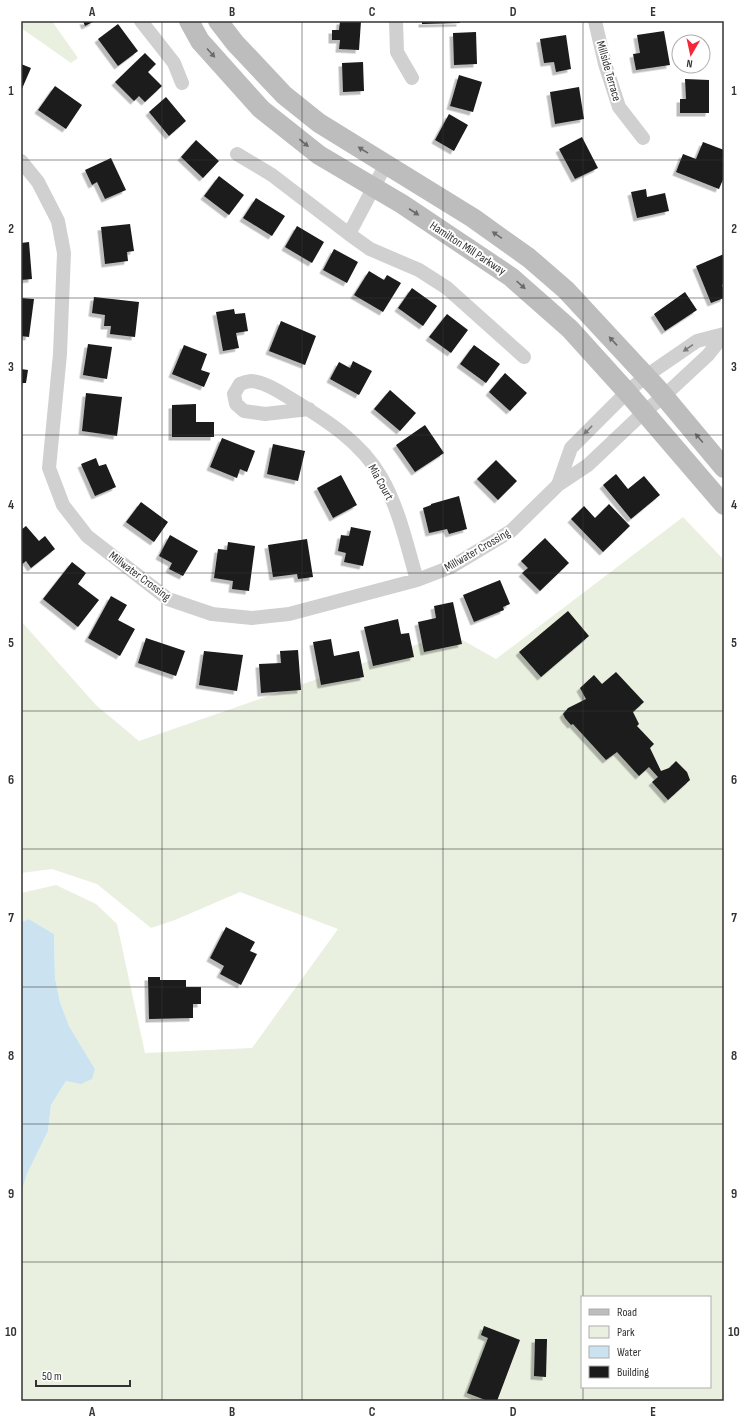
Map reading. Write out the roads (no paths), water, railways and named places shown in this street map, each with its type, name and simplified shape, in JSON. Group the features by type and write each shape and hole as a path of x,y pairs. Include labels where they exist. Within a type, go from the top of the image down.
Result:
{"street":[{"path":"141,21 174,63 182,83"},
{"name":"Hamilton Mill Parkway","path":"189,21 200,41 261,109 319,156 402,204 511,277 570,329 627,392 724,506"},
{"path":"218,21 235,43 284,95 319,123 473,218 529,258 566,290 664,396 724,468"},
{"path":"396,21 397,52 412,78"},
{"name":"Millside Terrace","path":"595,21 605,64 619,107 643,138"},
{"path":"237,154 272,175 370,249 420,270 447,288 524,357"},
{"name":"Millwater Crossing","path":"21,161 38,182 58,221 64,253 60,354 49,468 63,505 87,536 168,599 212,614 252,618 289,614 417,580 451,568 511,531 558,485 588,465 644,412 708,356 724,334"},
{"path":"349,234 386,164"},
{"name":"Millwater Crossing","path":"558,485 571,448 627,392 646,376 697,341 724,334"},
{"name":"Mia Court","path":"309,409 340,431 363,452 381,476 394,505 417,580"}],"water":[{"path":"29,919 54,934 55,978 60,1002 69,1026 95,1069 92,1079 81,1084 66,1081 51,1105 48,1131 27,1174 21,1194 21,922"}]}
